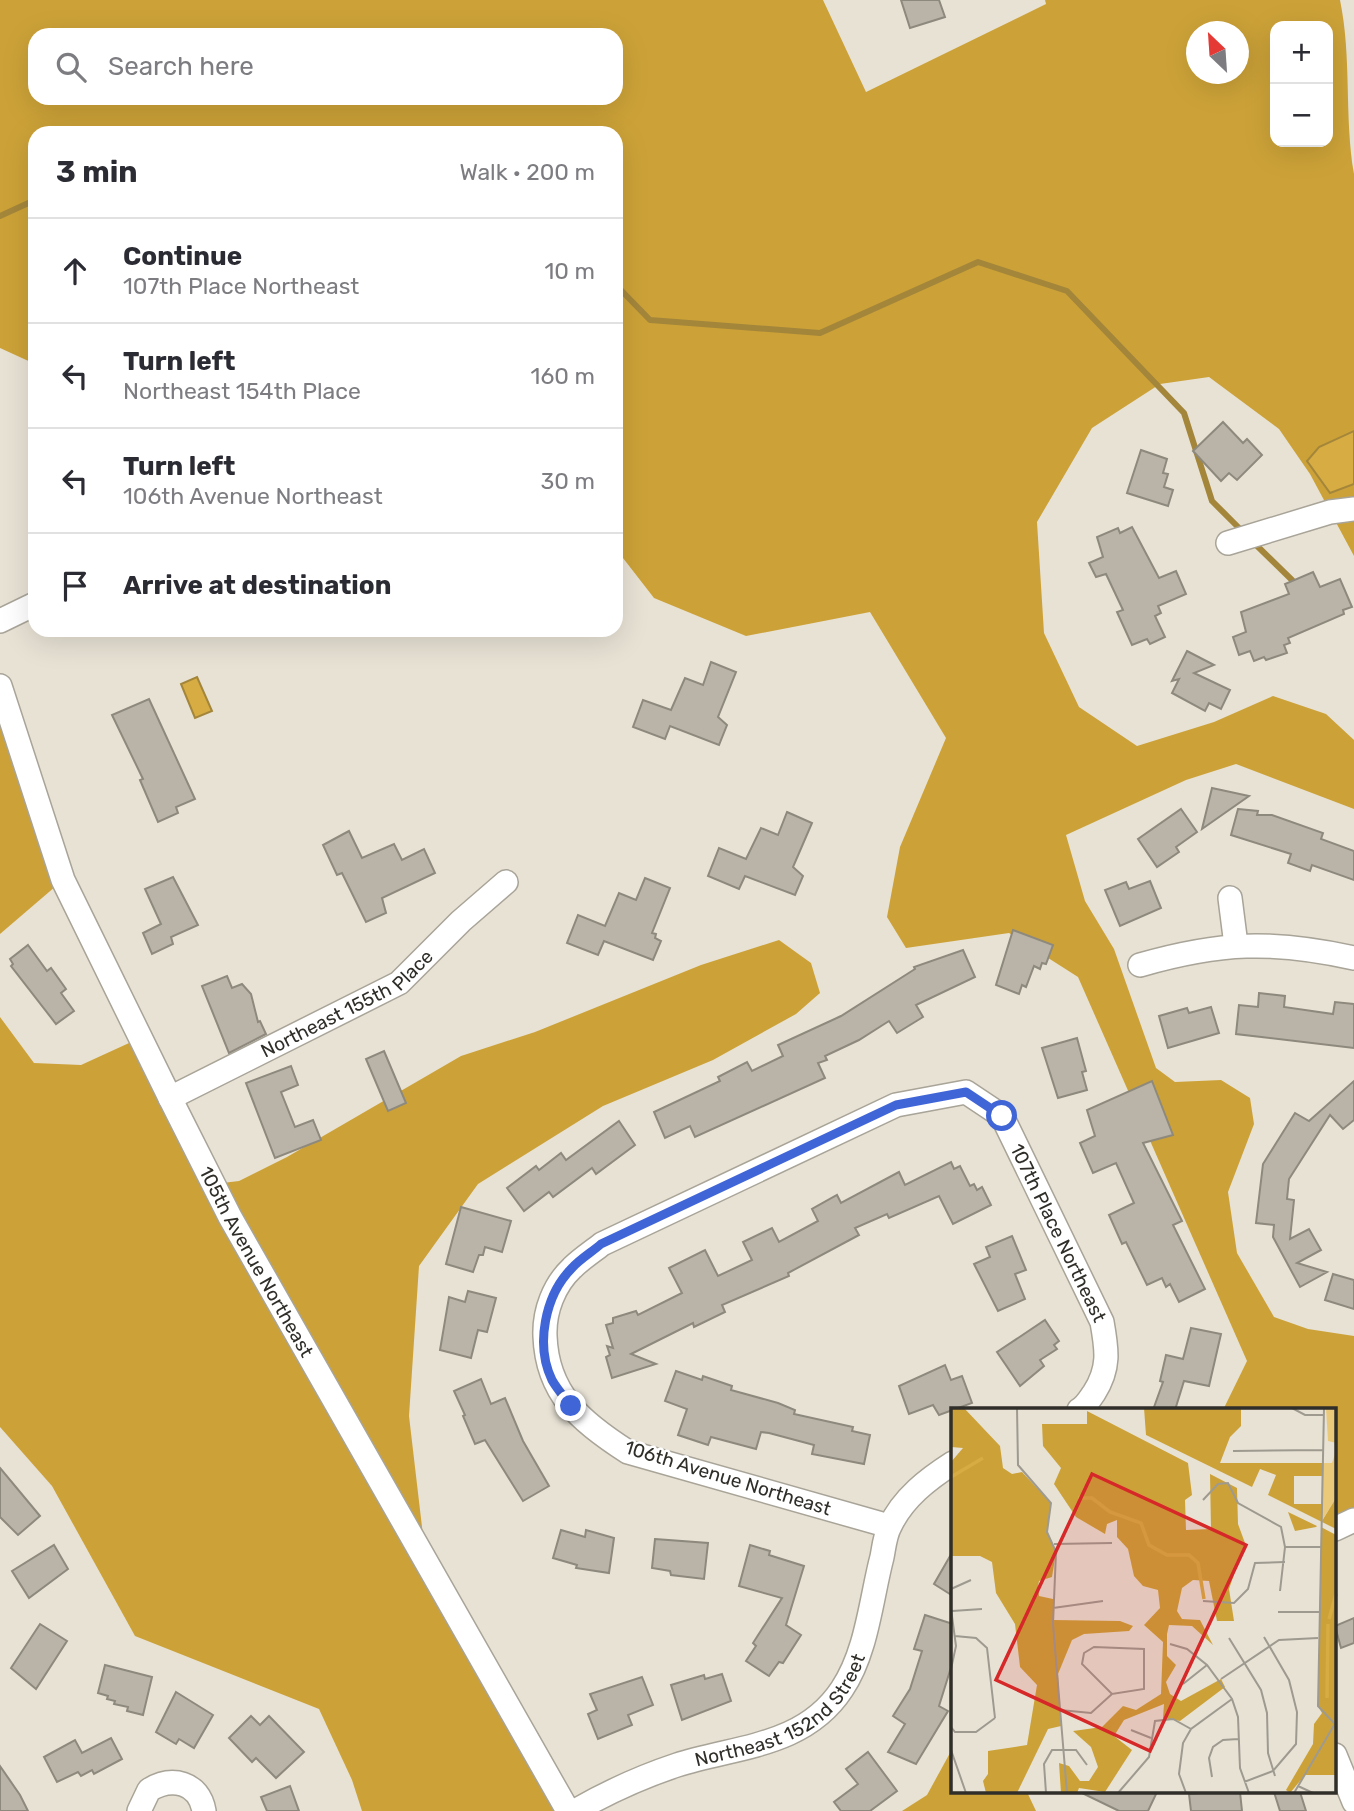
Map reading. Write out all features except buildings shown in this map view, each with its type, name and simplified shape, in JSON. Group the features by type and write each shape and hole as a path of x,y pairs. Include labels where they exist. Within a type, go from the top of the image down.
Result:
{"street":[{"path":"1228,543 1330,512 1354,509"},
{"path":"0,621 28,607"},
{"name":"105th Avenue Northeast","path":"0,686 63,880 230,1217 568,1811"},
{"name":"Northeast 155th Place","path":"170,1098 399,983 461,920 506,882"},
{"path":"1230,898 1236,945"},
{"path":"1140,965 1203,948 1236,945 1278,945 1354,958"},
{"name":"106th Avenue Northeast","path":"889,1526 628,1452 600,1434 571,1406 552,1379 546,1353 545,1323 552,1295 571,1268 601,1244 896,1105 966,1092"},
{"name":"107th Place Northeast","path":"966,1092 1002,1116 1102,1322 1108,1355 1104,1376 1083,1408"},
{"path":"889,1526 914,1490 951,1464"},
{"path":"1336,1529 1354,1520"},
{"name":"Northeast 152nd Street","path":"575,1811 618,1787 679,1765 766,1744 800,1731 842,1689 860,1647 889,1526"},
{"path":"1336,1757 1354,1802"},
{"path":"139,1811 149,1790 173,1781 196,1791 204,1811"}],"shaded area":[{"path":"0,0 823,0 866,92 1046,4 1045,0 1340,0 1346,44 1349,130 1354,174 1354,556 1310,474 1279,429 1209,377 1160,384 1092,428 1037,522 1044,633 1079,707 1137,746 1214,722 1273,696 1326,714 1354,740 1354,809 1236,764 1186,780 1066,835 1085,901 1114,949 1156,1068 1175,1082 1221,1080 1250,1098 1254,1124 1228,1192 1237,1253 1274,1317 1308,1329 1354,1336 1354,1520 1342,1525 1336,1511 1336,1408 1224,1408 1247,1361 1078,977 1009,933 906,948 887,917 900,847 946,738 870,612 746,636 654,598 623,558 623,126 28,126 28,361 0,348"},
{"path":"1354,431 1354,484 1330,493 1307,461 1319,447"},
{"path":"197,677 212,711 195,718 181,684"},
{"path":"0,686 63,880 0,934"},
{"path":"779,940 811,963 820,993 796,1014 713,1060 603,1106 478,1184 419,1266 409,1416 426,1561 568,1811 362,1811 352,1780 319,1709 135,1636 52,1486 0,1427 0,1017 34,1063 81,1065 140,1038 214,1184 239,1181 287,1157 461,1056 535,1032 701,965"},
{"path":"951,1748 951,1794 1028,1794 1036,1811 902,1811 927,1795"}],"waterway":[{"path":"0,216 28,203"},
{"path":"623,292 650,320 820,333 978,262 1067,291 1184,413 1212,501 1244,533"},
{"path":"1251,540 1292,580"}],"route":[{"path":"571,1406 552,1379 546,1353 545,1323 552,1295 571,1268 601,1244 896,1105 966,1092 982,1100 1002,1116"}]}
